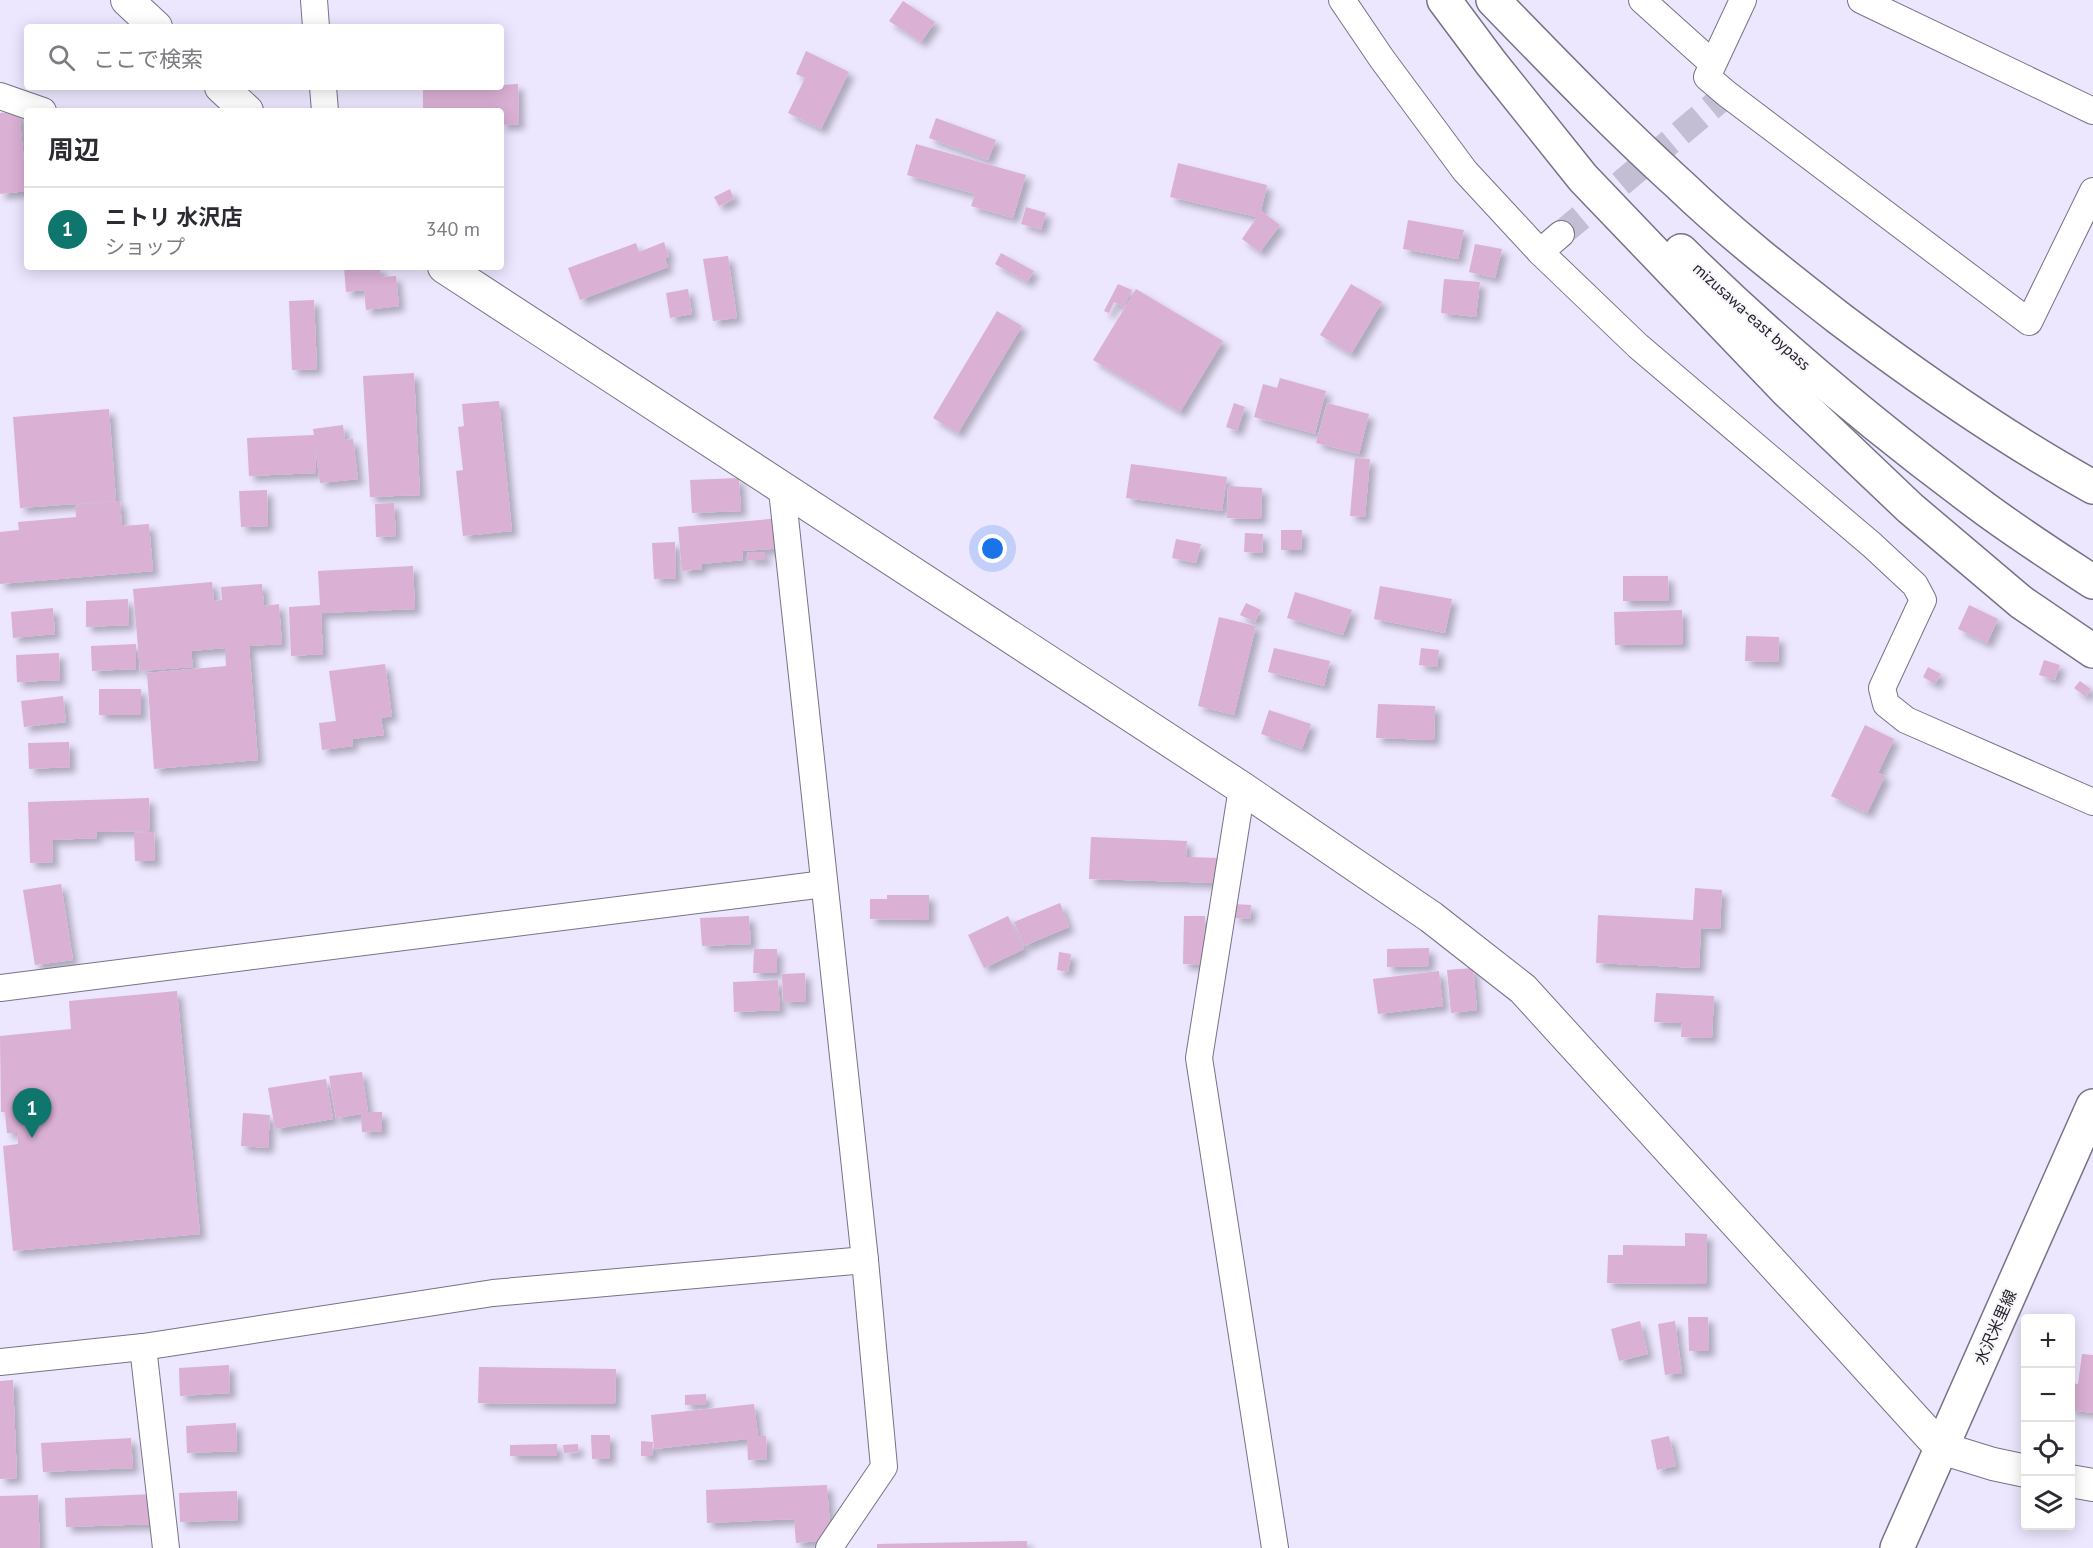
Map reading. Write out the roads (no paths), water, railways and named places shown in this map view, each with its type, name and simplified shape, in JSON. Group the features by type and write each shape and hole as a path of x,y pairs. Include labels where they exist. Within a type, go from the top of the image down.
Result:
{"main road":[{"path":"1444,0 1583,178 1788,392 1910,508 2020,602 2093,651"},
{"name":"mizusawa-east bypass","path":"1457,0 1492,47 1603,174 1724,293 1854,408 1981,506 2093,582"},
{"path":"1493,0 1584,94 1673,179 1788,279 1913,374 2047,461 2093,487"},
{"name":"水沢米里線","path":"1898,1548 2093,1106"}],"street":[{"path":"127,0 153,24"},
{"path":"314,0 316,24"},
{"path":"1342,0 1382,59 1466,171 1540,252 1647,354 1872,545 1915,585 1923,600 1882,688 1886,704 1906,720 2093,802"},
{"path":"1642,0 1712,63"},
{"path":"1743,0 1707,77 2029,322 2093,191"},
{"path":"1861,0 2093,111"},
{"path":"224,90 244,108"},
{"path":"323,90 325,108"},
{"path":"0,96 34,108"},
{"path":"1540,252 1561,234"},
{"path":"449,270 782,490 1242,788 1431,917 1523,989 1941,1448 2021,1470"},
{"path":"782,490 865,1260 884,1467 830,1548"},
{"path":"1242,788 1199,1058 1275,1548"},
{"path":"0,988 824,884"},
{"path":"0,1362 143,1347 494,1293 865,1260"},
{"path":"143,1347 166,1548"},
{"path":"2075,1482 2093,1485"}],"tunnel":[{"path":"1561,234 1727,94"}],"place":[{"name":"ニトリ 水沢店","path":"32,1138"}]}
